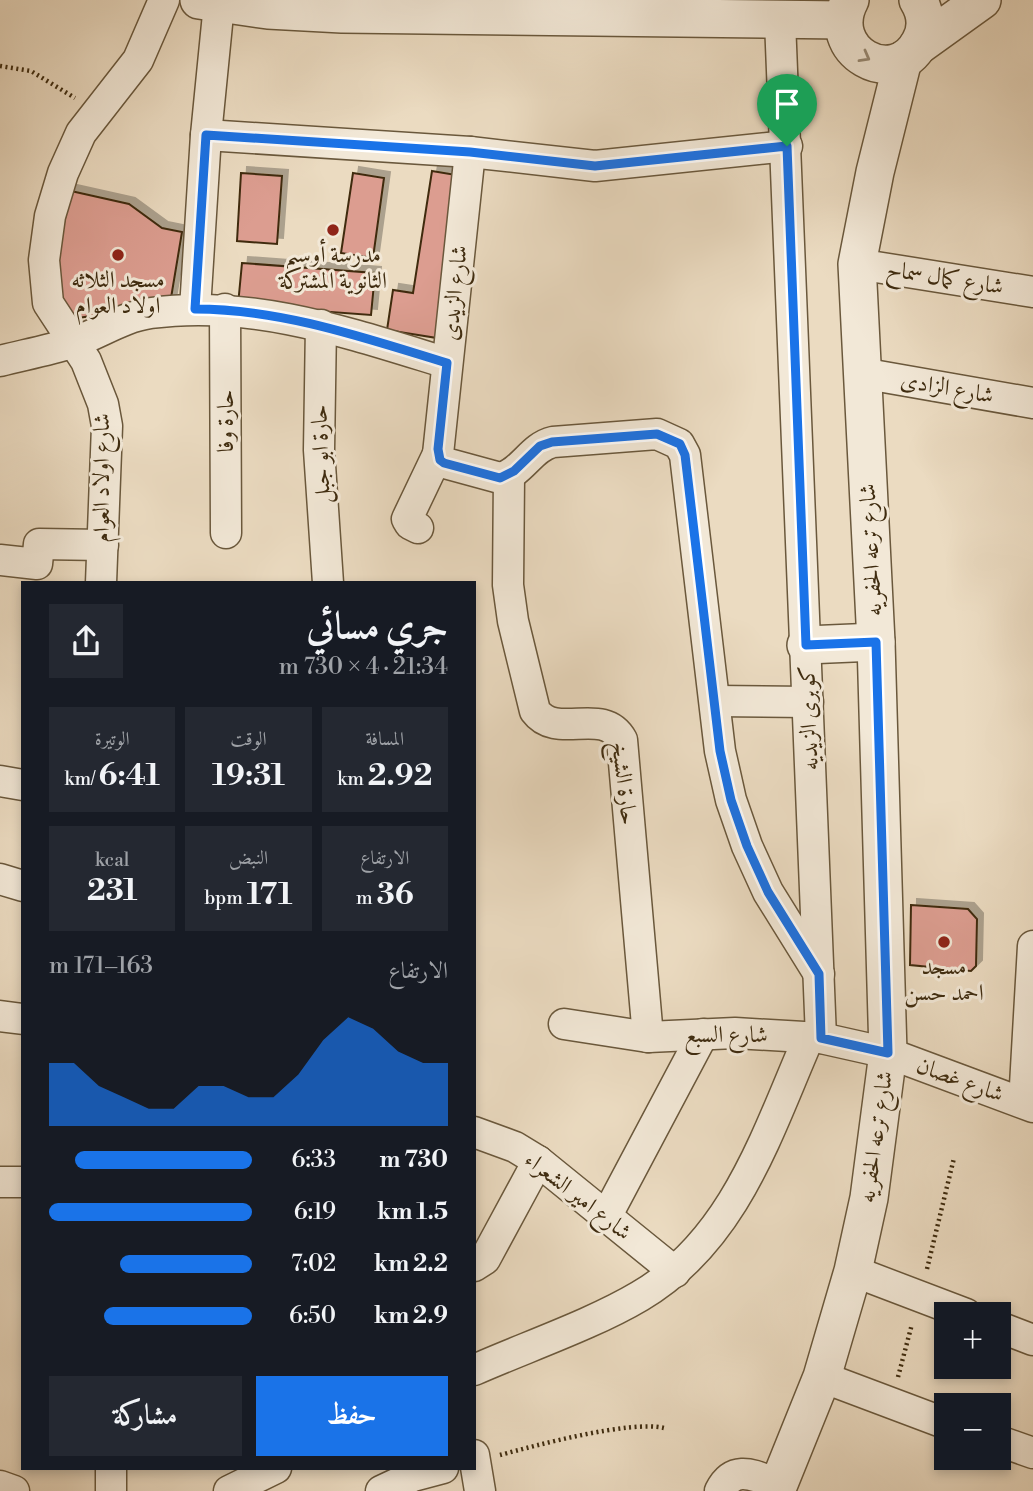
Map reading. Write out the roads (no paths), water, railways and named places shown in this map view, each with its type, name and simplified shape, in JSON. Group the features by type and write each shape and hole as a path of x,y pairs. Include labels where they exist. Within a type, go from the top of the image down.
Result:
{"street":[{"name":"شارع اولاد العوام","path":"101,581 107,426 96,382 48,303 44,260 50,216 63,173 81,133 138,60 164,0"},
{"name":"شارع ترعه الحفريه","path":"777,1488 822,1377 853,1271 869,1198 888,1053 876,642 857,264 911,53 926,24 918,0"},
{"path":"195,309 206,135 209,2 342,7 846,10 849,44 867,61 879,64 911,53 982,0"},
{"name":"كوبرى الزيديه","path":"779,11 787,146 819,974 815,1038"},
{"path":"206,135 470,152 595,166 787,146"},
{"name":"شارع الزيدى","path":"418,528 410,524 408,519 438,454 470,152"},
{"name":"شارع كمال سماح","path":"857,264 1033,292"},
{"path":"0,361 74,342 112,324 149,313 225,309 321,325 447,363"},
{"name":"حارة وفا","path":"225,309 226,533"},
{"name":"حارة ابو جبل","path":"321,325 318,450 328,581"},
{"name":"شارع الزادى","path":"861,373 1033,403"},
{"path":"438,454 444,463 500,478 509,476 540,446 552,442 657,434 680,444 685,455 728,788 747,846 768,892 819,974"},
{"name":"حارة الشيخ","path":"509,476 508,585 513,621 535,712 550,723 608,724 617,730 622,740 648,1037"},
{"path":"0,560 37,564 39,544 103,545"},
{"path":"806,645 876,642"},
{"path":"715,701 808,702"},
{"path":"0,781 21,785"},
{"path":"0,879 21,885"},
{"path":"1029,1105 1033,946"},
{"path":"0,1016 21,1019"},
{"name":"شارع السبع","path":"564,1024 648,1037 703,1034 815,1038 888,1053"},
{"path":"606,1217 703,1034"},
{"path":"476,1369 640,1297 675,1272 711,1235 735,1202 815,1038"},
{"name":"شارع غصان","path":"888,1053 1029,1105"},
{"name":"شارع امير الشعراء","path":"476,1133 515,1147 538,1161 675,1272"},
{"path":"476,1265 485,1259 538,1161"},
{"path":"0,1182 21,1182"},
{"path":"853,1271 934,1302"},
{"path":"1011,1332 1033,1340"},
{"path":"822,1377 934,1419"},
{"path":"1011,1445 1033,1453"},
{"path":"476,1467 480,1491"},
{"path":"111,1470 111,1491"},
{"path":"229,1491 271,1470"},
{"path":"381,1491 413,1476 436,1470"},
{"path":"720,1491 726,1479 745,1473 777,1488"},
{"path":"0,1486 14,1491"}],"place":[{"name":"مدرسة أوسيم الثانوية المشتركة","path":"333,230"},
{"name":"مسجد الثلاثه اولاد العوام","path":"118,255"},
{"name":"مسجد احمد حسن","path":"944,942"}]}
